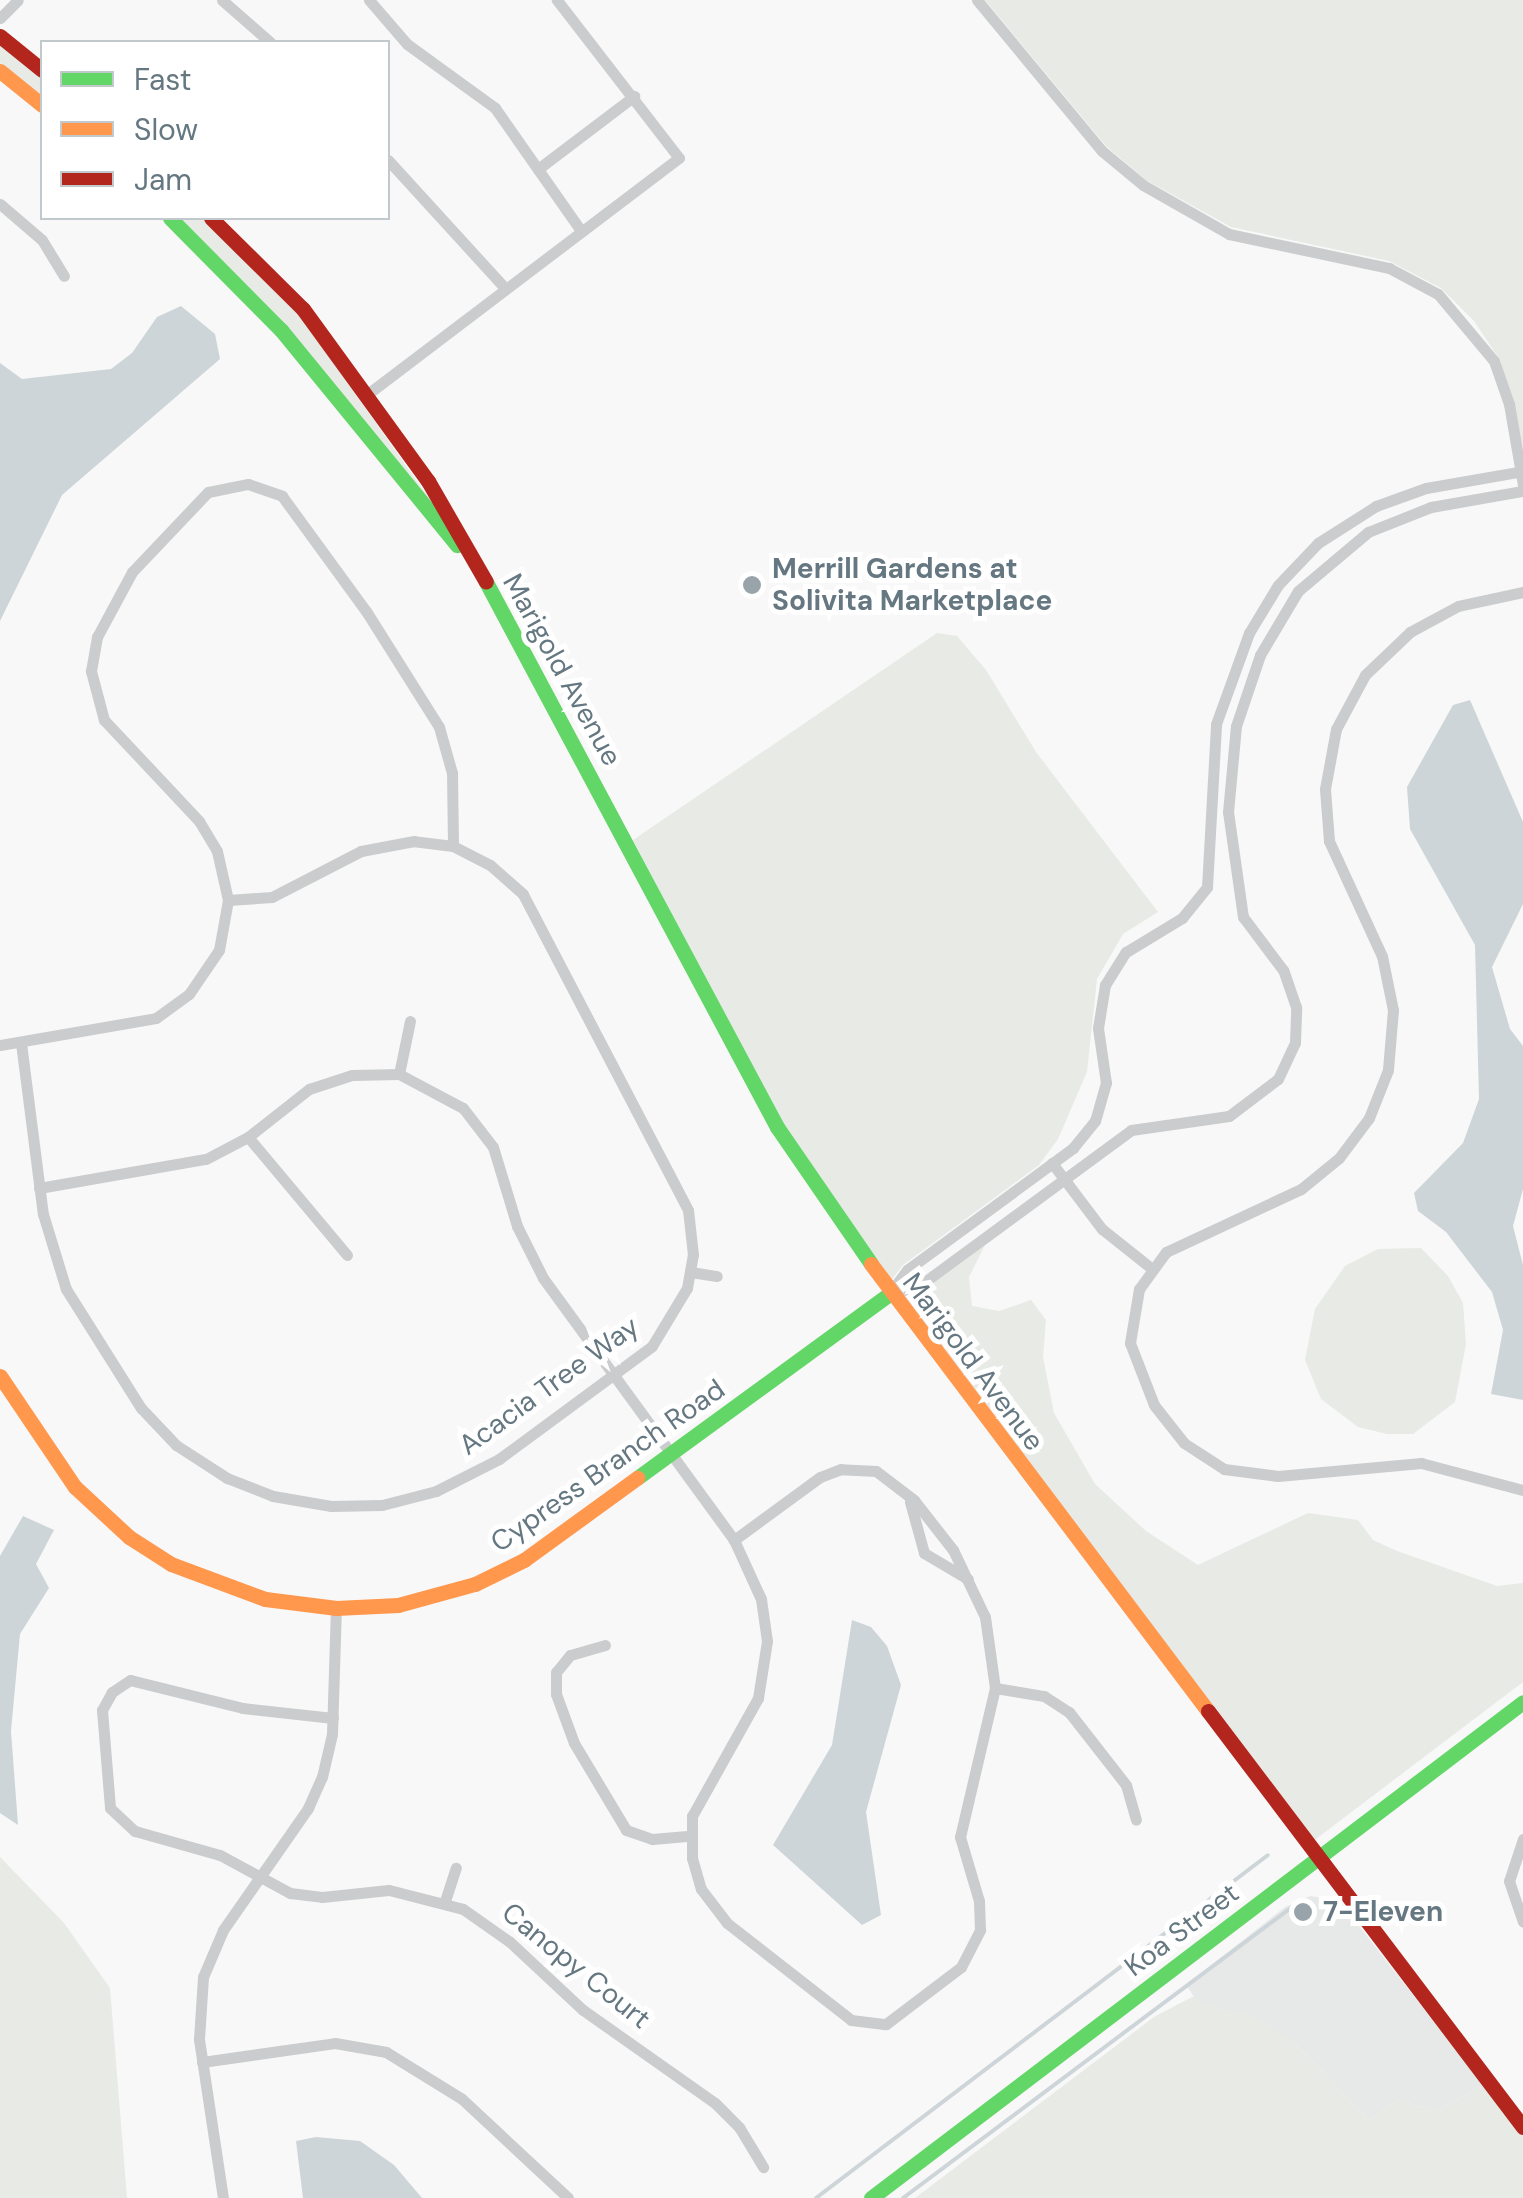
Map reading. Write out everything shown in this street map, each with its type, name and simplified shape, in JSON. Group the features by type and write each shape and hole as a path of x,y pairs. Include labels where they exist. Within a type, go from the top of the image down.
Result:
{"main road":[{"path":"0,36 40,68"},
{"path":"0,71 40,102"},
{"name":"Marigold Avenue","path":"172,220 281,330 476,568"},
{"name":"Marigold Avenue","path":"213,220 303,309 369,394 573,736 778,1128 889,1294 1523,2127"},
{"name":"Cypress Branch Road","path":"0,1376 76,1487 139,1544 240,1593 336,1608 424,1600 501,1573 889,1294"},
{"name":"Koa Street","path":"871,2198 1523,1702"}],"street":[{"path":"0,18 18,0"},
{"path":"222,0 268,40"},
{"path":"369,0 407,44 495,108 582,231"},
{"path":"369,394 680,158 558,0"},
{"path":"977,0 1102,151 1143,185 1229,234 1389,268 1438,294 1469,324 1494,362 1509,404 1522,479"},
{"path":"538,169 634,96"},
{"path":"390,162 505,288"},
{"path":"0,204 42,240 64,276"},
{"path":"889,1294 907,1270 1082,1139 1100,1112 1106,1076 1098,1010 1108,976 1133,945 1189,912 1207,886 1216,724 1266,602 1308,552 1365,512 1426,488 1522,479"},
{"path":"889,1294 919,1286 1141,1126 1240,1111 1270,1089 1289,1060 1296,1035 1294,996 1240,905 1227,794 1239,713 1287,606 1330,559 1383,524 1522,479"},
{"path":"0,1046 131,1028 168,1012 214,961 228,900 206,831 104,720 91,662 106,616 152,547 200,498 228,486 257,486 288,501 420,691 452,773 452,846"},
{"path":"1523,592 1458,606 1410,632 1365,675 1336,729 1325,788 1329,842 1382,956 1393,1010 1388,1070 1369,1118 1316,1179 1190,1235 1151,1268 1136,1296 1132,1358 1154,1405 1208,1462 1258,1476 1432,1464 1523,1490"},
{"name":"Acacia Tree Way","path":"20,1043 39,1188 66,1289 133,1397 190,1456 258,1492 358,1507 436,1492 499,1459 614,1376 664,1332 691,1272 692,1226 683,1196 544,924 523,894 490,865 452,846 378,846 282,894 228,900"},
{"path":"400,1074 410,1020"},
{"path":"39,1188 172,1170 248,1137 322,1083 352,1074 400,1074 456,1101 483,1130 536,1266 734,1540 762,1598 765,1669 746,1725 698,1798 690,1836 698,1879 720,1916 866,2026 896,2019 948,1979 970,1954 988,1924 960,1831 995,1688 989,1632 974,1586 904,1491 876,1471 830,1472 734,1540"},
{"path":"248,1137 347,1255"},
{"path":"1052,1163 1102,1229 1151,1268"},
{"path":"691,1272 717,1276"},
{"path":"904,1491 924,1553 974,1586"},
{"path":"223,2198 198,2023 208,1961 316,1792 333,1718 336,1608"},
{"path":"605,1645 570,1655 556,1672 556,1694 574,1743 626,1830 652,1840 690,1836"},
{"path":"118,1670 125,1683"},
{"path":"118,1838 128,1827 108,1801 101,1720 107,1698 125,1683 145,1679 243,1708 333,1718"},
{"path":"995,1688 1044,1696 1070,1712 1126,1785 1136,1820"},
{"name":"Canopy Court","path":"128,1827 220,1855 300,1896 389,1890 445,1901 485,1922 583,2010 715,2103 739,2127 762,2168"},
{"path":"1523,1839 1509,1880 1523,1922"},
{"path":"445,1901 456,1868"},
{"path":"202,2062 334,2044 386,2052 462,2099 568,2198"}],"shaded area":[{"path":"985,0 1523,0 1523,447 1500,360 1474,321 1441,288 1389,261 1231,227 1146,180 1106,146"},
{"path":"0,44 40,76 40,95 0,63"},
{"path":"181,220 204,220 298,313 441,515 286,326"},
{"path":"181,306 215,334 220,359 62,495 0,621 0,363 22,379 111,369 132,353 157,317"},
{"path":"937,633 957,636 986,670 1036,752 1158,912 1123,934 1097,979 1087,1072 1058,1139 1039,1165 903,1265 889,1283 783,1125 633,840"},
{"path":"1470,700 1523,822 1523,904 1492,967 1510,1029 1523,1046 1523,1189 1513,1226 1523,1265 1523,1400 1491,1394 1503,1330 1492,1292 1446,1232 1418,1211 1414,1193 1463,1143 1479,1099 1475,945 1410,829 1407,787 1453,705"},
{"path":"985,1245 969,1277 972,1306 999,1311 1031,1300 1046,1320 1043,1357 1054,1413 1095,1484 1146,1531 1198,1565 1308,1513 1358,1520 1373,1540 1497,1586 1523,1583 1523,1682 1312,1842 900,1298 923,1291"},
{"path":"1421,1248 1448,1276 1463,1303 1466,1344 1455,1402 1413,1434 1387,1434 1358,1427 1321,1399 1305,1360 1315,1309 1345,1266 1378,1249"},
{"path":"23,1516 54,1530 36,1564 49,1588 20,1634 11,1731 18,1825 0,1813 0,1556"},
{"path":"852,1620 871,1627 887,1646 901,1685 866,1812 881,1915 862,1925 773,1845 832,1745"},
{"path":"0,1857 64,1923 110,1988 127,2198 0,2198"},
{"path":"1310,1896 1339,1900 1483,2085 1437,2111 1397,2100 1370,2120 1293,2042 1199,2004 1186,1985 1285,1907"},
{"path":"1194,1996 1200,2004 1255,2016 1293,2042 1370,2120 1397,2100 1437,2111 1483,2085 1523,2137 1523,2198 915,2198 1154,2017"},
{"path":"316,2137 360,2141 394,2165 422,2198 303,2198 296,2141"}],"waterway":[{"path":"816,2198 1268,1855"},
{"path":"903,2198 1294,1905"}],"traffic: fast":[{"path":"172,220 281,330 457,545"},
{"path":"486,582 777,1127 871,1264"},
{"path":"637,1478 889,1294"},
{"path":"871,2198 1523,1702"}],"traffic: slow":[{"path":"0,71 40,103"},
{"path":"871,1264 1208,1711"},
{"path":"0,1376 75,1487 129,1537 171,1564 265,1599 336,1608 398,1605 475,1584 524,1560 637,1478"}],"traffic: jam":[{"path":"0,36 40,68"},
{"path":"213,220 303,309 428,481 486,582"},
{"path":"1208,1711 1523,2127"}],"place":[{"name":"Merrill Gardens at Solivita Marketplace","path":"752,585"},
{"name":"7-Eleven","path":"1303,1912"}]}
